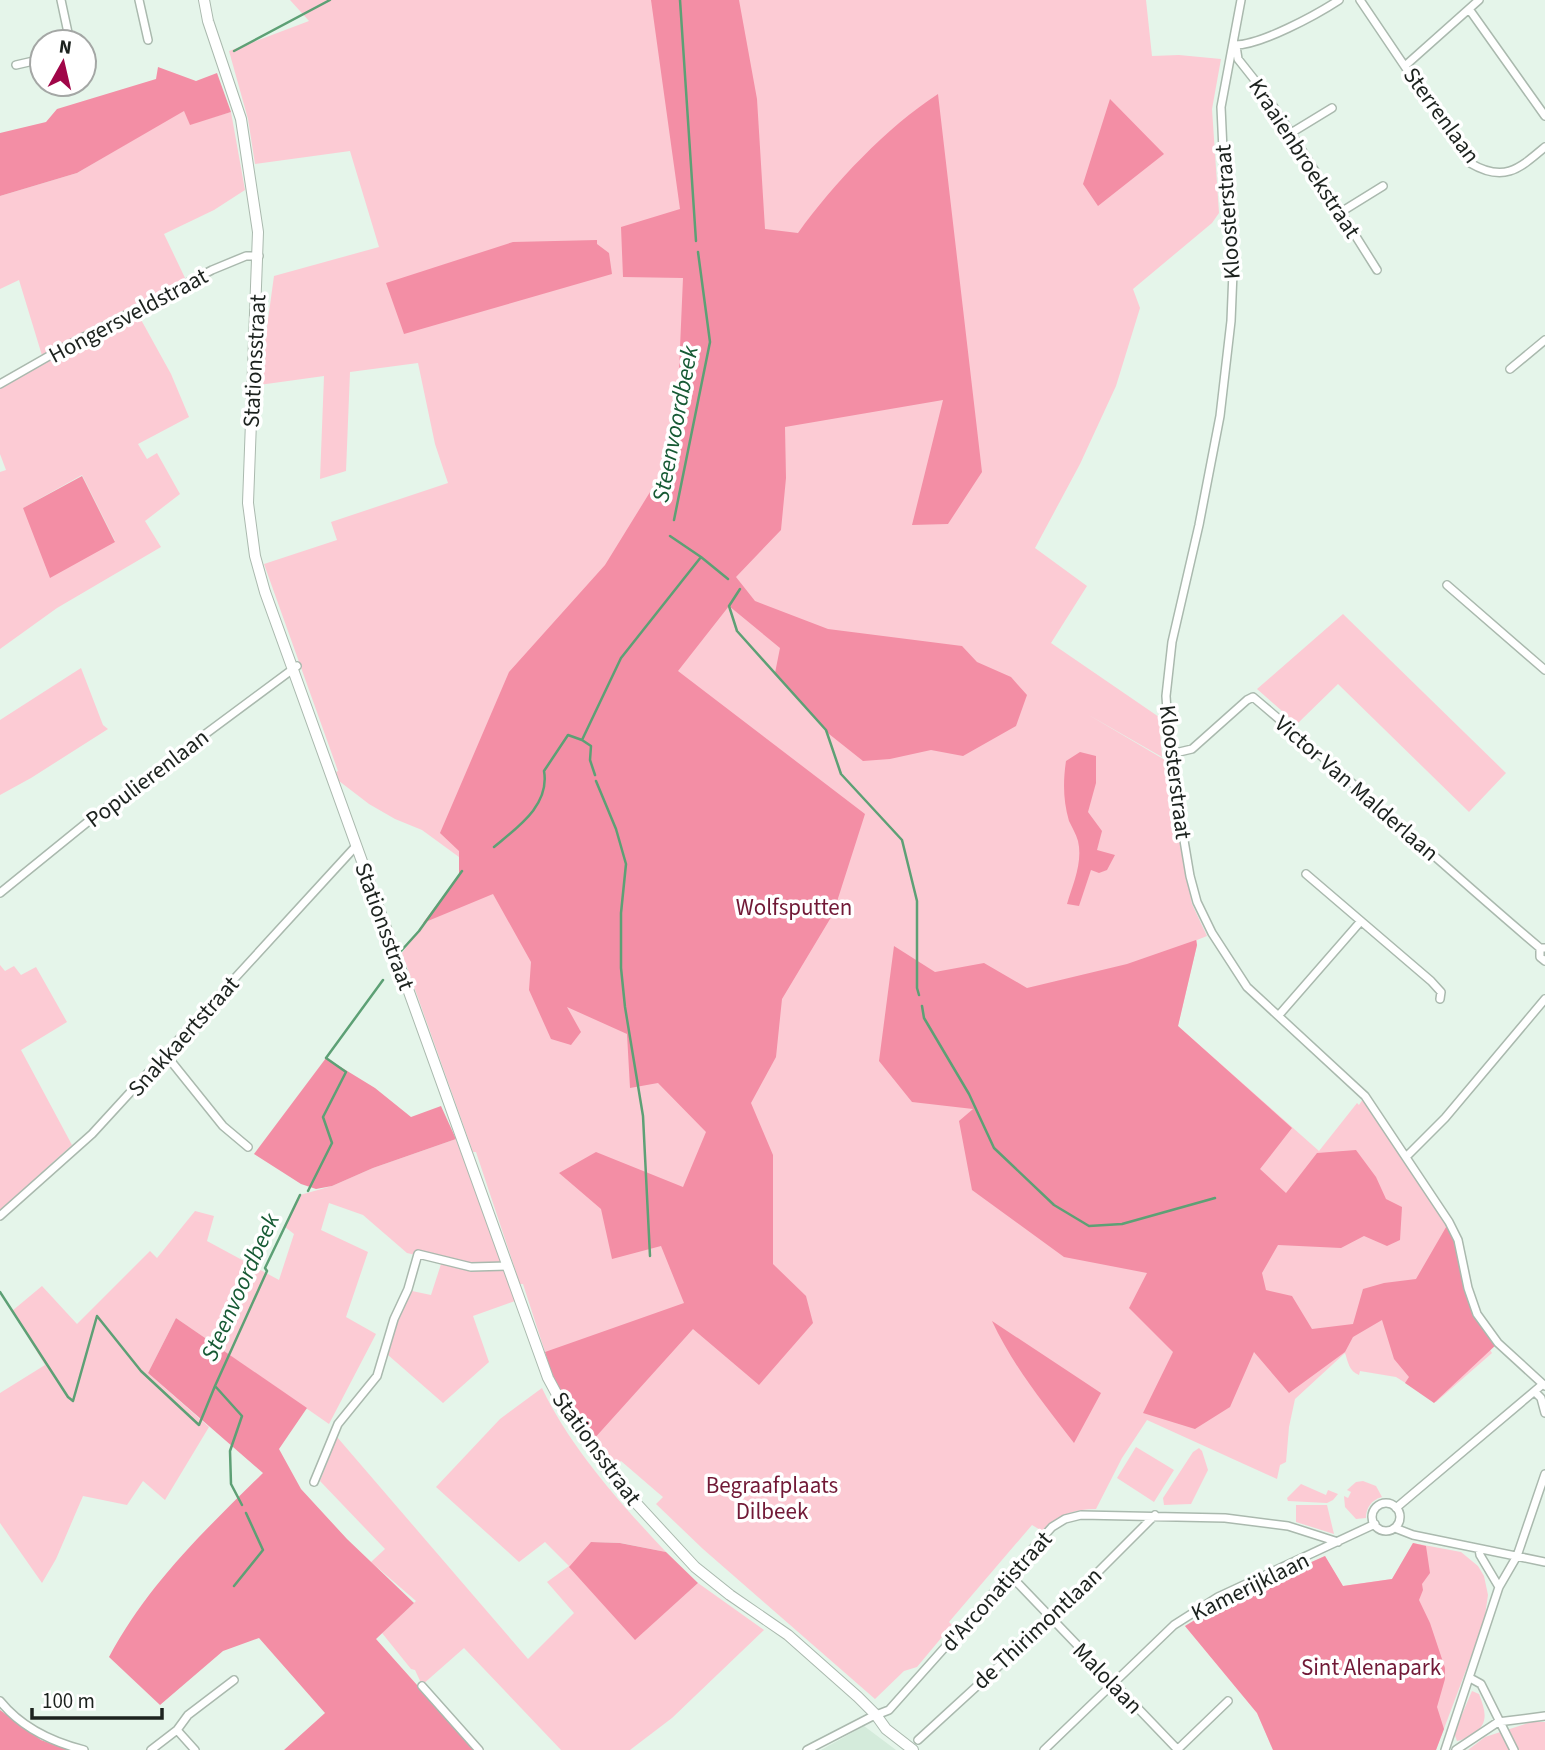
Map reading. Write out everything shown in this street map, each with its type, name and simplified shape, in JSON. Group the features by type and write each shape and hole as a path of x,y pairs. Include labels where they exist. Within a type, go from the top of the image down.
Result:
{"street":[{"path":"61,0 67,28"},
{"path":"139,0 148,40"},
{"name":"Stationsstraat","path":"204,0 208,21 241,119 258,232 248,503 254,556 507,1266 555,1393 613,1478 695,1567 788,1635 876,1715 886,1729 916,1745"},
{"name":"Kloosterstraat","path":"1241,0 1235,45 1221,107 1233,272 1231,321 1220,416 1199,525 1172,642 1166,696 1170,758 1190,876 1197,902 1212,933 1247,987 1365,1096 1449,1222 1458,1240 1468,1288 1477,1314 1499,1343 1544,1385"},
{"path":"1235,45 1252,43 1316,15 1339,0"},
{"name":"Sterrenlaan","path":"1360,0 1470,163 1484,171 1504,173 1520,169 1545,147"},
{"path":"1406,65 1479,0"},
{"path":"1469,9 1545,116"},
{"name":"Kraaienbroekstraat","path":"1235,45 1238,59 1291,133 1377,270"},
{"path":"16,65 28,62"},
{"path":"1291,133 1332,108"},
{"path":"1341,212 1383,186"},
{"name":"Hongersveldstraat","path":"0,384 212,270 246,256 258,256"},
{"path":"1510,369 1545,340"},
{"path":"1447,585 1545,670"},
{"name":"Populierenlaan","path":"0,893 95,816 295,667"},
{"name":"Victor Van Malderlaan","path":"1170,758 1175,753 1192,749 1247,700 1254,697 1543,948 1540,957 1545,961"},
{"name":"Snakkaertstraat","path":"0,1216 92,1134 356,846"},
{"path":"1306,874 1431,981 1441,992 1440,999"},
{"path":"1279,1015 1361,921"},
{"path":"1406,1157 1445,1118 1545,999"},
{"path":"166,1055 223,1126 248,1147"},
{"path":"314,1482 338,1424 377,1376 418,1254 471,1268 507,1266"},
{"name":"Kamerijklaan","path":"1044,1750 1174,1625 1218,1597 1375,1524 1374,1513 1379,1505 1389,1504 1396,1508 1544,1385"},
{"path":"1535,1392 1544,1408"},
{"path":"1445,1750 1499,1587 1517,1556 1545,1474"},
{"path":"1395,1528 1400,1518 1396,1508"},
{"name":"d'Arconatistraat","path":"807,1750 889,1710 1052,1527 1065,1519 1082,1515 1155,1515 1266,1522 1338,1542"},
{"name":"de Thirimontlaan","path":"916,1745 1058,1612 1155,1515"},
{"path":"1375,1524 1384,1531 1395,1528 1413,1535 1545,1562"},
{"path":"1479,1549 1499,1587"},
{"name":"Malolaan","path":"1010,1575 1178,1750"},
{"path":"1471,1678 1481,1684 1514,1750"},
{"path":"151,1750 177,1730 188,1715 234,1680"},
{"path":"422,1686 479,1750"},
{"path":"1178,1750 1228,1701"},
{"path":"0,1702 35,1731 84,1750"},
{"path":"1456,1750 1499,1722 1545,1716"},
{"path":"177,1730 195,1750"}],"shaded area":[{"path":"864,1726 896,1750 821,1750"}],"green space":[{"name":"Wolfsputten","path":"290,0 1146,0 1152,56 1179,55 1221,59 1212,109 1219,213 1212,223 1133,289 1140,308 1116,386 1080,464 1035,548 1087,586 1051,643 1159,717 1162,757 1087,714 1165,760 1192,904 1207,936 1197,940 1178,1026 1319,1151 1365,1096 1449,1222 1466,1312 1492,1353 1436,1402 1396,1377 1360,1371 1359,1375 1349,1366 1345,1353 1295,1399 1286,1462 1280,1465 1277,1479 1147,1420 1122,1458 1096,1509 1067,1514 1042,1531 1032,1525 949,1622 952,1625 917,1667 904,1671 875,1699 703,1549 656,1504 663,1497 621,1461 612,1468 574,1413 545,1352 476,1152 473,1152 402,953 459,875 459,857 422,830 369,804 339,781 338,771 264,564 337,540 331,522 448,483 435,444 418,363 350,372 346,471 320,479 324,376 259,385 274,276 379,247 350,151 255,164 248,119 229,51 309,21"},
{"path":"651,0 739,0 757,99 765,229 798,233 862,157 919,107 938,94 982,472 948,524 912,525 943,400 785,427 786,478 781,530 736,577 755,601 828,629 962,646 977,662 1011,677 1027,695 1016,726 963,756 931,750 890,759 863,761 829,734 775,673 780,648 729,606 678,671 865,814 833,914 782,999 776,1057 751,1103 773,1155 773,1264 806,1296 813,1323 759,1385 693,1329 593,1440 559,1389 545,1352 684,1303 661,1246 612,1259 601,1209 559,1173 596,1152 683,1187 706,1132 658,1083 630,1088 627,1034 567,1007 581,1032 571,1045 551,1039 529,990 531,962 493,894 423,923 459,875 459,851 440,833 509,672 605,565 663,471 678,394 683,278 623,277 621,227 680,209"},
{"path":"158,67 196,81 217,73 231,112 190,125 184,111 77,173 0,196 0,133 46,122 57,109 156,79"},
{"path":"1110,99 1164,154 1098,206 1083,184"},
{"path":"184,110 190,124 231,112 245,190 214,210 164,234 186,280 134,307 171,374 189,417 138,444 147,459 157,453 180,494 145,521 161,547 57,608 0,649 0,472 6,470 0,454 0,388 44,362 19,280 0,289 0,196 77,173","holes":["82,475 115,541 23,508"]},
{"path":"597,240 597,244 609,253 612,274 404,334 386,283 513,242"},
{"path":"82,476 115,542 50,578 23,508"},
{"path":"1343,614 1506,773 1469,812 1338,684 1297,724 1257,689"},
{"path":"81,668 103,725 108,729 0,795 0,720"},
{"path":"1080,752 1096,756 1096,783 1088,812 1102,831 1097,850 1115,855 1107,870 1099,873 1091,870 1079,906 1067,904 1077,873 1079,849 1067,814 1064,783 1066,761"},
{"path":"1196,940 1178,1026 1292,1128 1260,1169 1286,1193 1317,1153 1356,1150 1376,1177 1386,1199 1402,1207 1400,1240 1387,1246 1364,1236 1341,1248 1278,1245 1262,1273 1266,1290 1292,1296 1312,1329 1353,1324 1363,1289 1416,1279 1449,1222 1458,1240 1477,1314 1498,1343 1434,1403 1405,1383 1409,1377 1394,1359 1382,1320 1353,1337 1345,1352 1289,1393 1254,1352 1230,1407 1195,1429 1143,1413 1173,1352 1129,1308 1147,1273 1064,1257 972,1190 959,1121 973,1109 912,1102 879,1061 894,946 935,972 984,963 1027,988 1127,964"},
{"path":"0,965 5,971 14,966 21,975 36,967 67,1022 21,1050 72,1145 0,1210"},
{"path":"326,1058 375,1088 411,1117 441,1106 456,1139 373,1168 332,1186 316,1189 301,1184 254,1154"},
{"path":"456,1139 515,1301 473,1316 489,1362 443,1403 388,1355 397,1320 412,1291 431,1295 442,1261 407,1253 363,1215 329,1203 321,1230 368,1252 346,1317 376,1334 329,1424 176,1318 148,1373 209,1427 165,1500 143,1481 127,1505 83,1496 56,1559 42,1583 0,1523 0,1393 45,1365 12,1311 42,1286 77,1324 150,1251 157,1258 195,1211 214,1216 207,1241 279,1280 294,1234 285,1227 300,1195 332,1186 373,1168"},
{"path":"176,1318 307,1408 279,1449 301,1489 347,1539 414,1603 376,1639 475,1750 284,1750 325,1713 259,1638 223,1651 160,1705 109,1657 141,1605 179,1559 263,1473 148,1373"},
{"path":"992,1321 1101,1393 1074,1443 1019,1369"},
{"path":"542,1388 582,1454 666,1552 621,1543 592,1542 635,1639 698,1583 764,1630 672,1718 630,1750 561,1750 464,1648 422,1685 415,1670 411,1669 382,1633 416,1601 371,1562 385,1549 320,1481 337,1437 528,1659 574,1613 547,1582 569,1566 545,1542 519,1562 436,1487 500,1419"},
{"path":"1136,1447 1174,1470 1154,1502 1117,1478"},
{"path":"1199,1448 1208,1470 1191,1504 1164,1505 1163,1498 1193,1452"},
{"path":"1363,1481 1376,1486 1382,1497 1370,1505 1366,1518 1356,1519 1345,1507 1344,1496 1348,1498 1351,1492 1347,1490 1356,1482"},
{"path":"1301,1484 1326,1495 1328,1490 1338,1494 1327,1503 1288,1501 1287,1498"},
{"path":"1296,1505 1327,1505 1334,1534 1296,1522"},
{"path":"591,1542 620,1543 666,1552 698,1583 635,1640 569,1567"},
{"name":"Sint Alenapark","path":"1413,1543 1461,1552 1478,1566 1484,1576 1488,1595 1484,1622 1436,1750 1273,1750 1257,1713 1185,1626 1231,1598 1325,1556 1343,1586 1392,1579"},
{"name":"Sint Alenapark","path":"1413,1543 1426,1546 1430,1573 1422,1584 1419,1600 1445,1668 1445,1679 1437,1707 1444,1729 1436,1750 1273,1750 1257,1713 1185,1626 1231,1598 1325,1556 1343,1586 1392,1579"},
{"path":"1472,1691 1479,1694 1484,1721 1473,1734 1457,1741 1454,1733"},
{"path":"0,1710 41,1740 69,1750 0,1750"},
{"path":"1531,1722 1545,1722 1545,1750 1468,1750 1485,1737"}],"waterway":[{"path":"234,51 330,0"},
{"name":"Steenvoordbeek","path":"680,0 696,241"},
{"name":"Steenvoordbeek","path":"674,520 710,342 698,252"},
{"name":"Steenvoordbeek","path":"494,847 522,823 537,805 545,783 544,771 568,735 582,740 621,658 701,557 670,536"},
{"path":"701,557 728,579"},
{"path":"740,589 729,606 737,631 826,730 841,774 902,840 917,901 919,995"},
{"path":"582,740 591,746 590,760 595,775"},
{"path":"596,781 616,829 626,864 621,913 621,968 643,1116 650,1256"},
{"name":"Steenvoordbeek","path":"401,951 419,931 462,871"},
{"name":"Steenvoordbeek","path":"308,1191 332,1143 323,1117 346,1072 326,1058 383,980"},
{"path":"922,1006 924,1018 969,1094 994,1148 1054,1205 1089,1226 1122,1224 1215,1198"},
{"name":"Steenvoordbeek","path":"242,1505 231,1484 230,1451 242,1416 215,1386 267,1271 265,1268 300,1195"},
{"path":"0,1292 73,1401 97,1316 141,1371 199,1425 215,1386"},
{"name":"Steenvoordbeek","path":"234,1586 263,1550 246,1513"}],"park label":[{"name":"Begraafplaats Dilbeek","path":"772,1498"}]}
